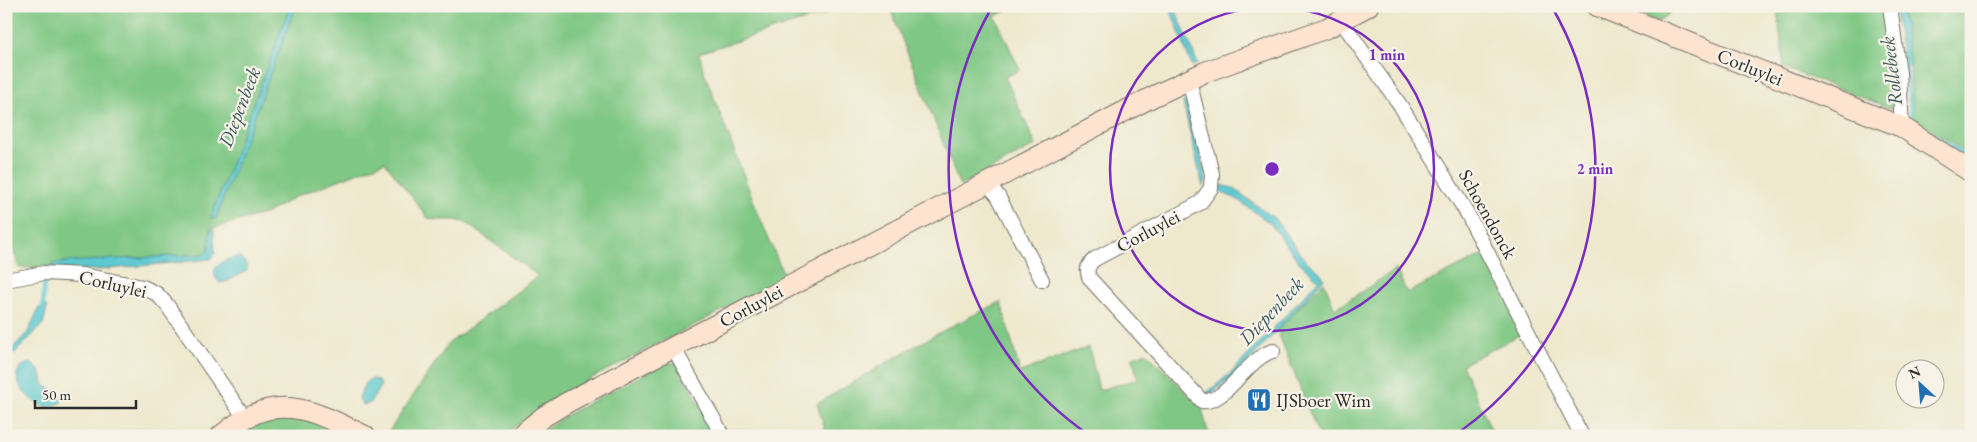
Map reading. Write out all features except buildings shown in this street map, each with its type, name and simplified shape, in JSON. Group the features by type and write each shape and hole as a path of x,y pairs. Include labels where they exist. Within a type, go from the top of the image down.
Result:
{"street":[{"name":"Corluylei","path":"519,436 568,402 1152,97 1188,80 1342,22 1368,6"},
{"name":"Corluylei","path":"1597,6 1902,128 1971,172"},
{"path":"1890,6 1899,74 1902,128"},
{"name":"Schoendonck","path":"1342,22 1400,105 1467,213 1582,436"},
{"name":"Corluylei","path":"1188,80 1212,174 1211,188 1200,203 1090,263 1087,274 1090,280 1202,401 1213,400 1258,357 1273,351"},
{"path":"987,183 998,196 1042,280"},
{"name":"Corluylei","path":"6,280 44,273 83,275 143,288 157,294 167,305 245,418"},
{"path":"673,347 722,436"},
{"path":"221,436 245,418 275,408 288,407 304,410 330,419 364,436"}],"green space":[{"path":"6,6 850,6 699,53 703,69 758,213 785,278 561,394 503,436 390,436 387,434 449,343 538,276 468,224 457,220 428,218 385,162 297,196 267,213 210,229 211,257 19,268 6,229"},
{"path":"889,6 1017,6 995,16 1020,70 1005,77 1036,145 960,186"},
{"path":"1621,6 1678,6 1659,22"},
{"path":"1777,6 1888,6 1901,112 1784,68"},
{"path":"1901,6 1971,6 1971,156 1913,117 1910,65"},
{"path":"1484,254 1525,332 1462,365 1492,431 1484,436 1319,436 1277,330 1324,282 1335,309 1396,269 1407,293"},
{"path":"1001,302 1020,372 1089,347 1099,390 1138,379 1132,358 1146,352 1202,409 1209,436 827,436 817,404 930,338"},
{"path":"667,362 674,363 679,367 718,436 536,436 568,414"},
{"path":"273,418 304,418 343,436 235,436 246,428"}],"water":[{"path":"290,6 296,6 216,218 212,219 211,217"},
{"path":"1169,6 1174,6 1198,64 1192,66"},
{"path":"1894,6 1901,6 1910,65 1904,67"},
{"path":"1185,100 1188,102 1205,173 1206,180 1203,187 1183,103"},
{"path":"1219,185 1233,188 1274,218 1306,261 1320,272 1324,279 1245,365 1210,394 1204,395 1231,373 1319,280 1299,262 1270,223 1235,198 1217,191"},
{"path":"212,228 214,230 215,254 211,259 98,270 53,269 53,264 65,262 205,254 209,248"},
{"path":"239,256 247,265 247,271 220,283 214,273 216,269 228,259"},
{"path":"45,305 47,308 43,324 14,354 10,351 28,332 39,308"},
{"path":"31,363 40,371 44,386 59,394 62,399 61,403 46,407 32,400 25,393 17,378 18,372 22,366"},
{"path":"371,379 377,380 381,385 370,403 363,405 359,398 365,383"}],"waterway":[{"name":"Rollebeek","path":"1905,62 1912,119"},
{"name":"Rollebeek","path":"1925,129 1971,160"},
{"name":"Diepenbeek","path":"43,310 44,282 54,280"},
{"name":"Diepenbeek","path":"6,359 16,349"}],"place":[{"name":"IJSboer Wim","path":"1259,400"}]}
